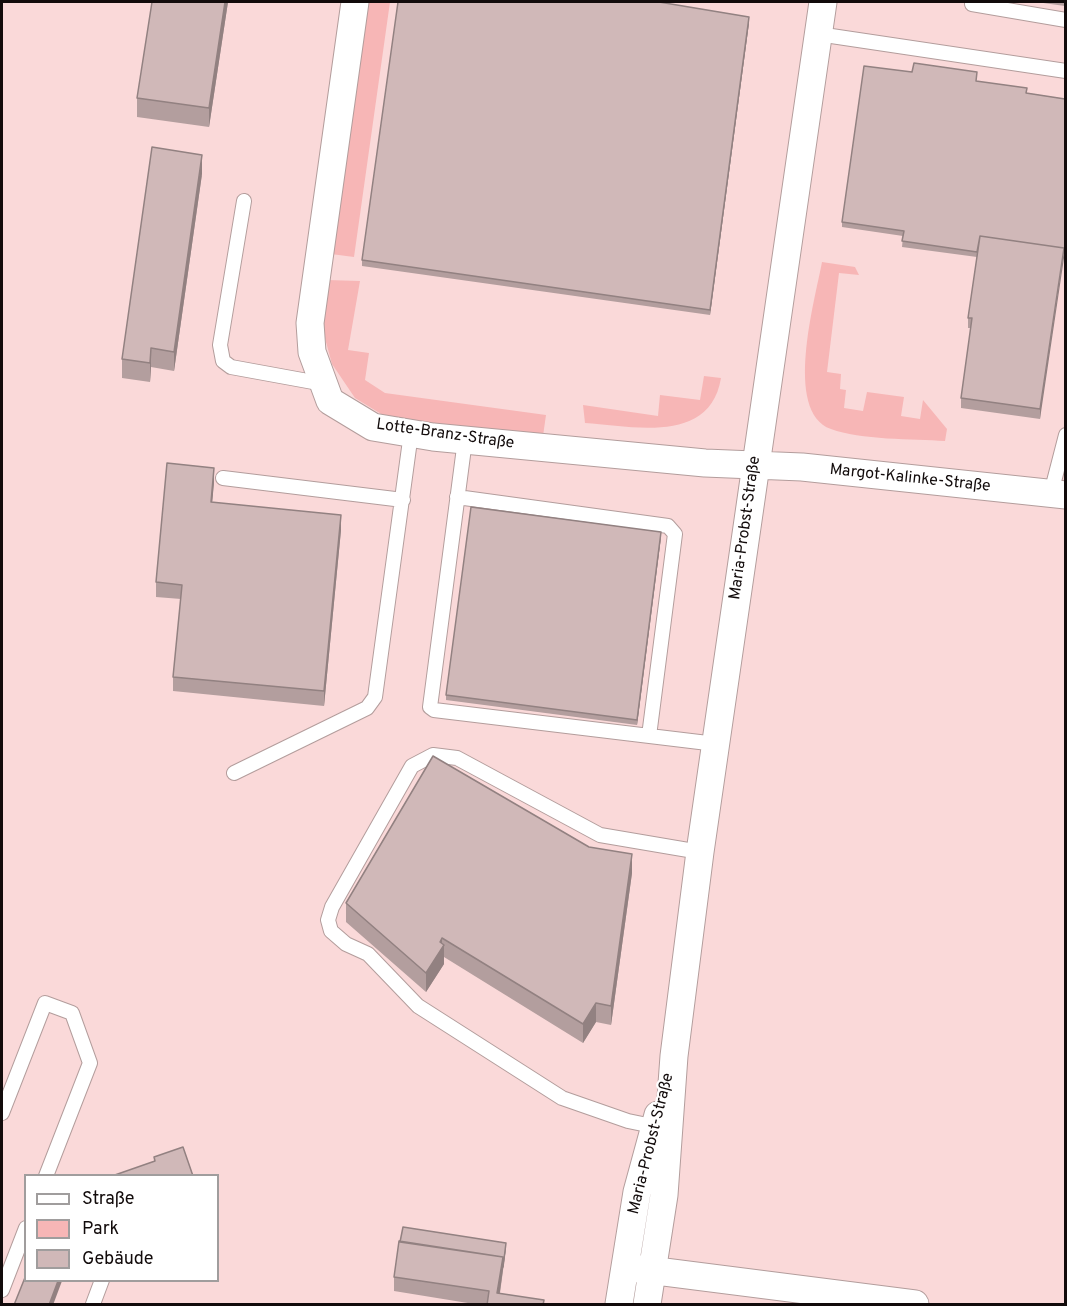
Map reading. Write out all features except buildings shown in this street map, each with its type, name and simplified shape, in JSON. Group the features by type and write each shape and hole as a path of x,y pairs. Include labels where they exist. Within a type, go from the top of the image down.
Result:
{"street":[{"name":"Lotte-Branz-Straße","path":"355,2 310,323 312,352 330,401 373,427 411,433 705,463 755,465"},
{"name":"Maria-Probst-Straße","path":"647,1305 654,1271 662,1129 755,465 823,2"},
{"name":"Margot-Kalinke-Straße","path":"755,465 802,467 1058,494"},
{"name":"Maria-Probst-Straße","path":"619,1305 637,1192 662,1129"},
{"path":"625,1267 864,1301 915,1305"}],"lane":[{"path":"972,4 1065,20"},
{"path":"818,34 1065,71"},
{"path":"244,201 219,345 223,361 231,367 324,384"},
{"path":"234,773 367,708 375,697 411,433"},
{"path":"1058,494 1065,435"},
{"path":"465,440 430,707 434,710 716,744"},
{"path":"224,478 403,500"},
{"path":"457,497 668,526 675,534 649,736"},
{"path":"662,1129 627,1121 562,1098 542,1086 418,1006 368,954 346,944 331,931 328,920 332,907 412,766 433,755 457,758 600,835 700,852"},
{"path":"2,1113 45,1003 72,1013 90,1063 47,1174"},
{"path":"2,1290 24,1233"},
{"path":"93,1305 102,1282"}],"shaded area":[{"path":"2,2 1065,2 1065,1304 2,1304"}],"green space":[{"path":"366,2 390,2 354,257 331,254"},
{"path":"822,262 855,267 859,275 839,273 827,372 841,374 840,389 846,390 844,408 863,411 867,392 904,397 901,416 920,419 923,400 947,429 945,441 843,433 831,429 817,419 808,401 805,379 809,327"},
{"path":"327,280 360,281 348,350 369,353 365,380 385,393 546,415 543,436 391,420 355,398 332,364 323,331"},
{"path":"704,376 721,378 714,399 702,414 686,422 666,427 646,428 585,423 583,405 658,416 660,395 700,400"}]}
